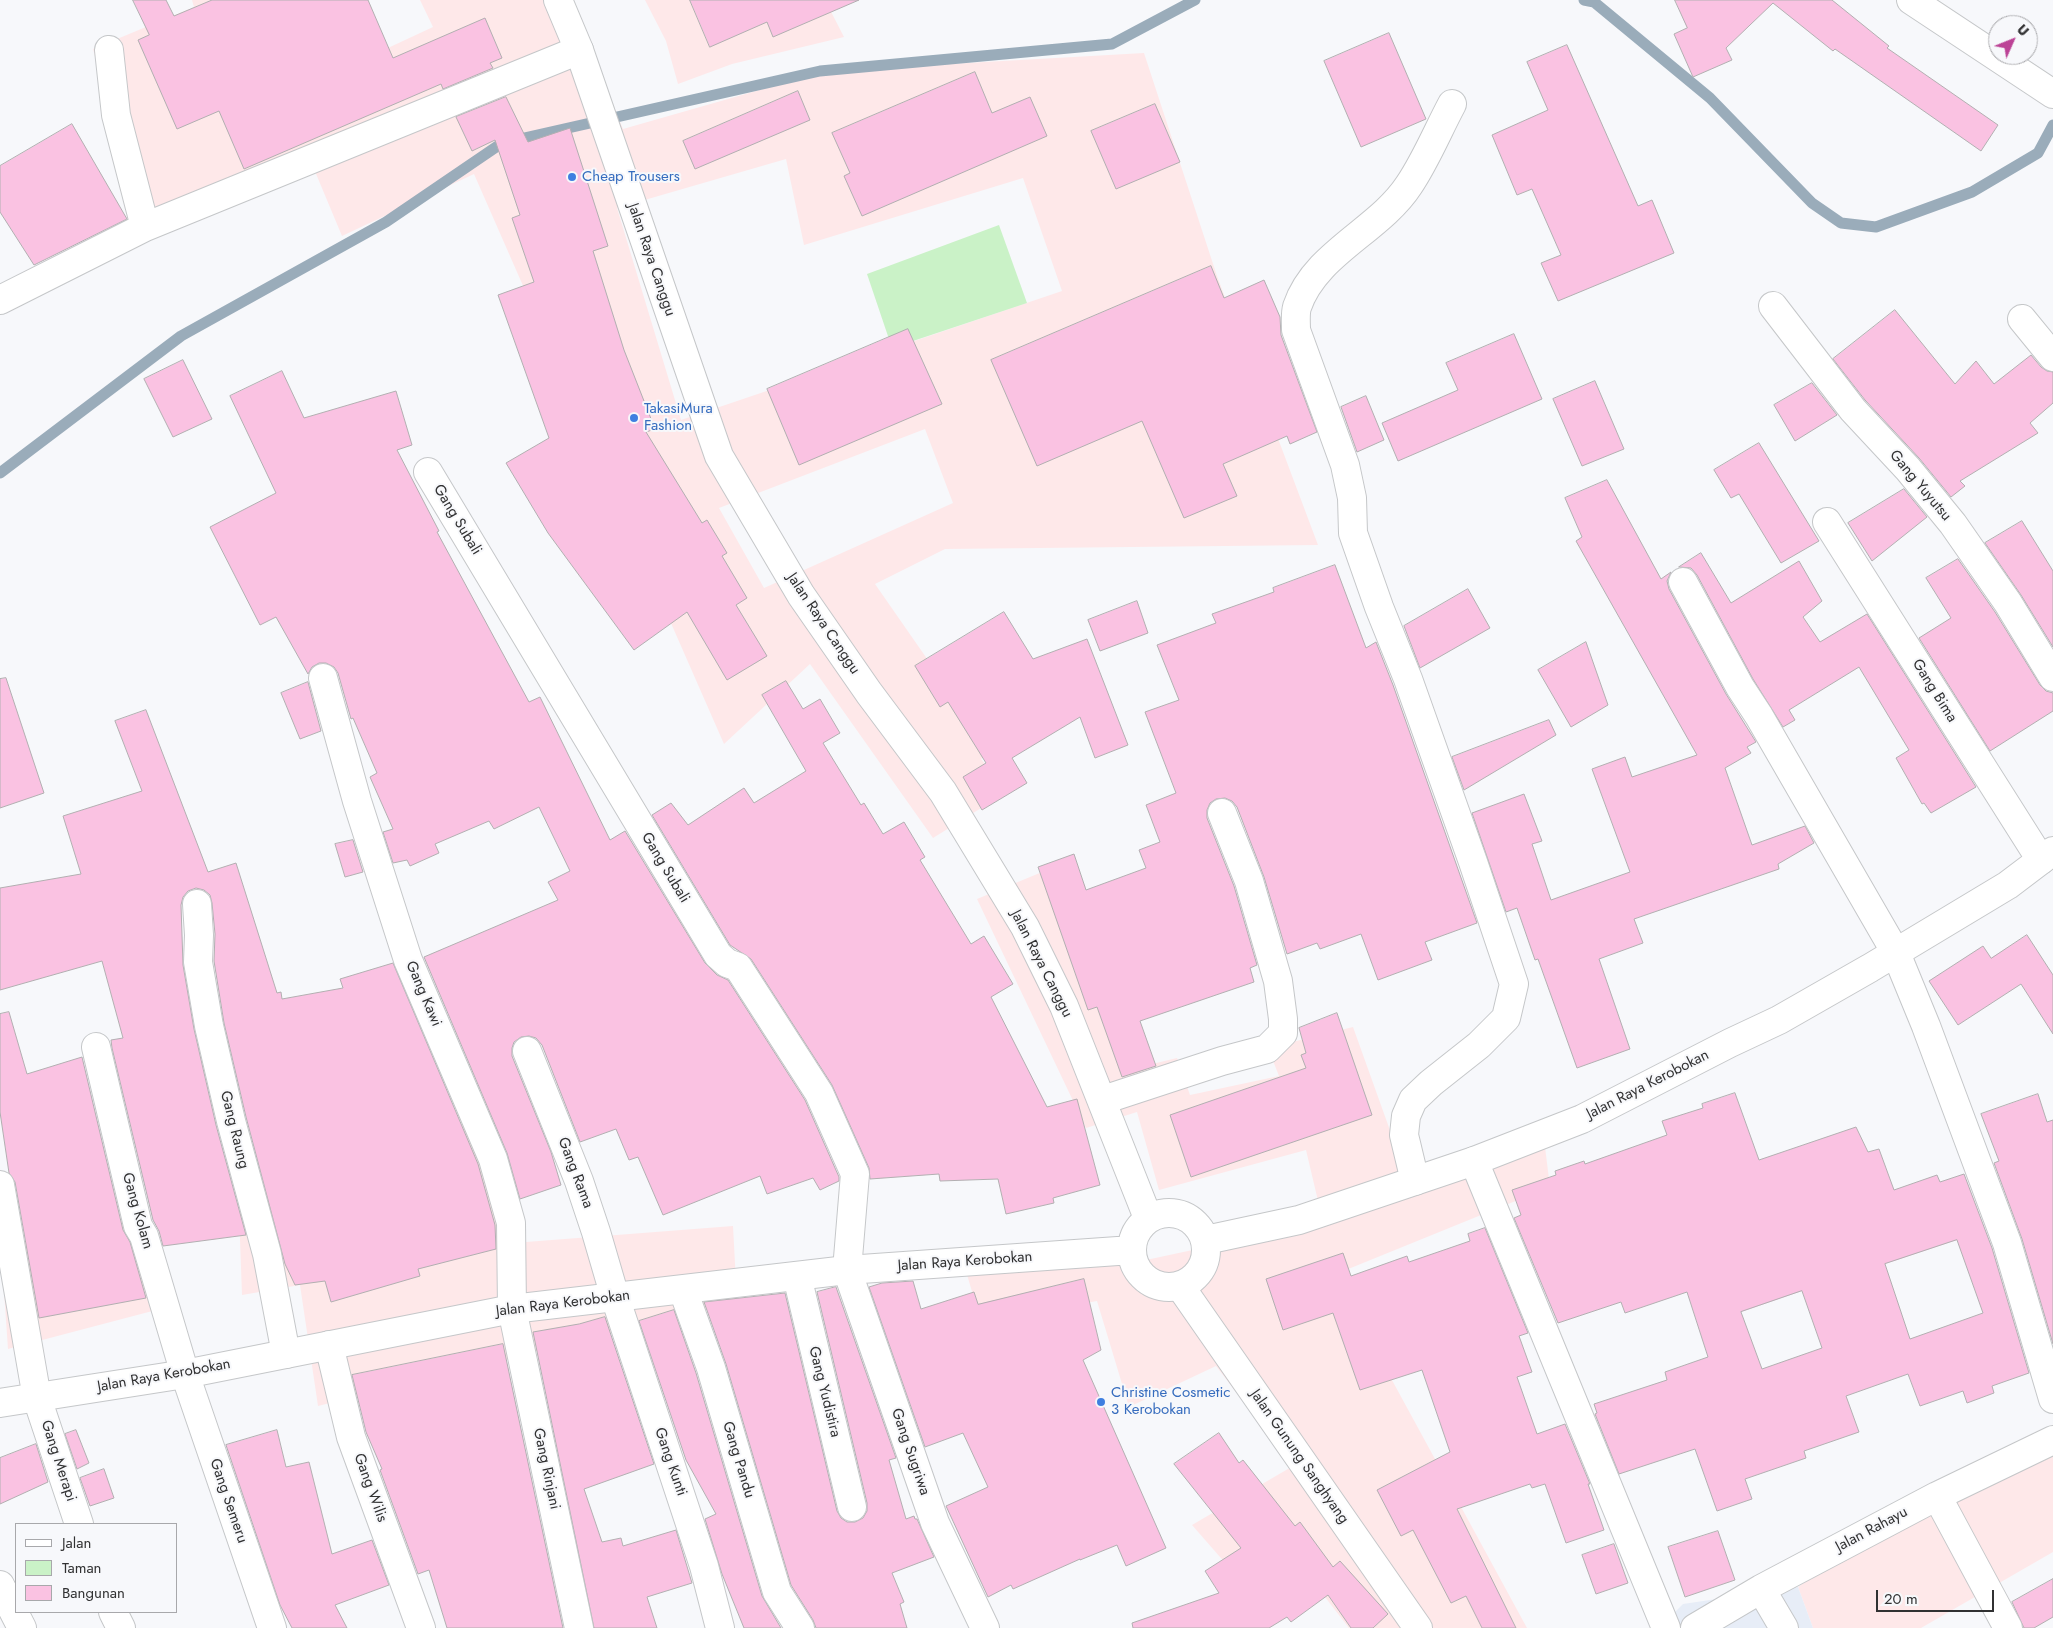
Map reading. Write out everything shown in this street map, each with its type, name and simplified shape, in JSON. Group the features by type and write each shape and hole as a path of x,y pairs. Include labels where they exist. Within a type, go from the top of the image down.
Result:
{"street":[{"name":"Jalan Raya Canggu","path":"558,0 579,50 719,456 801,594 869,693 943,792 1025,927 1064,1006 1103,1100 1148,1218"},
{"path":"1911,0 2053,94"},
{"path":"109,50 116,115 145,227"},
{"path":"0,300 145,227 579,50"},
{"path":"1415,1181 1404,1135 1406,1116 1413,1100 1431,1083 1479,1045 1506,1018 1514,984 1408,679 1379,607 1353,533 1352,498 1346,465 1296,330 1296,308 1306,287 1321,268 1389,209 1409,185 1452,104"},
{"name":"Gang Yuyutsu","path":"1773,306 1853,410 1908,469 1953,524 2008,604 2053,677"},
{"path":"2022,318 2053,357"},
{"name":"Gang Subali","path":"428,472 718,955 727,963 738,967 819,1093 855,1174 847,1270"},
{"name":"Gang Bima","path":"1827,522 2047,856"},
{"path":"1683,582 1740,687 1759,716 1896,953 1926,1026 2007,1243 2053,1399"},
{"name":"Gang Kawi","path":"323,678 357,801 398,932 408,960 493,1159 511,1223 512,1309"},
{"path":"1103,1100 1222,1061 1267,1049 1283,1033 1278,981 1249,881 1222,813"},
{"name":"Jalan Raya Kerobokan","path":"1206,1240 1299,1220 1474,1161 1582,1119 1779,1020 1896,953 2008,885 2047,856"},
{"name":"Gang Raung","path":"197,904 200,935 198,962 207,1013 231,1121 267,1254 286,1354"},
{"name":"Gang Kolam","path":"96,1047 138,1226 144,1236 185,1374"},
{"name":"Gang Rama","path":"526,1051 579,1181 615,1297"},
{"path":"1474,1161 1666,1628"},
{"name":"Gang Merapi","path":"0,1185 37,1398 79,1523"},
{"path":"1176,1212 1189,1217 1200,1227 1206,1240 1206,1259 1197,1277 1180,1286 1166,1288 1153,1284 1142,1276 1134,1264 1132,1250 1136,1232 1148,1218 1161,1213 1176,1212"},
{"name":"Jalan Raya Kerobokan","path":"0,1403 185,1374 512,1309 847,1270 1132,1250"},
{"name":"Gang Sugriwa","path":"847,1270 935,1523 985,1628"},
{"name":"Gang Yudistira","path":"797,1276 852,1507"},
{"name":"Jalan Gunung Sanghyang","path":"1180,1286 1418,1628"},
{"name":"Gang Pandu","path":"683,1290 711,1368 778,1592 800,1628"},
{"name":"Gang Kunti","path":"615,1297 704,1566 720,1628"},
{"name":"Gang Rinjani","path":"512,1309 579,1628"},
{"name":"Gang Wilis","path":"329,1345 351,1437 421,1628"},
{"name":"Gang Semeru","path":"185,1374 272,1628"},
{"name":"Jalan Rahayu","path":"1695,1628 1762,1589 1937,1496 2053,1440"},
{"path":"1937,1496 2008,1628"},
{"path":"0,1585 22,1628"},
{"path":"1762,1589 1784,1628"},
{"path":"114,1613 121,1628"}],"shaded area":[{"path":"192,0 350,0 375,54 433,27 420,0 570,0 623,129 826,71 1144,53 1217,276 1318,545 945,549 875,584 962,709 1018,730 981,759 1007,792 933,838 810,664 724,744 474,174 342,236 314,169 147,241 93,49 194,7","holes":["786,159 804,245 1023,178 1062,291 681,420 617,208","925,429 953,503 764,588 719,508"]},
{"path":"645,0 825,0 844,37 732,64 678,84 666,41"},
{"path":"1071,860 1086,887 1070,895 1148,1065 1177,1058 1190,1095 1279,1076 1268,1048 1353,1027 1411,1189 1544,1139 1550,1187 1336,1274 1527,1628 1349,1628 1287,1548 1234,1573 1192,1525 1293,1466 1216,1366 1129,1407 1097,1301 981,1322 960,1251 1083,1255 1146,1260 1323,1222 1306,1150 1159,1190 1137,1112 1086,1128 977,899"},
{"path":"472,1121 513,1243 733,1226 737,1301 318,1406 300,1285 242,1295 239,1212"},
{"path":"147,1215 160,1309 8,1349 1,1248"},
{"path":"2053,1433 2053,1552 1921,1628 1813,1628 1798,1587 1927,1500"},
{"path":"1798,1587 1813,1628 1659,1628 1683,1604"}],"green space":[{"path":"999,225 1027,303 892,348 867,274"}],"building":[{"path":"133,0 166,0 174,16 212,0 368,0 393,58 485,18 502,58 490,63 493,68 443,89 441,84 244,169 219,111 177,129 138,40 149,35"},
{"path":"690,0 859,0 773,37 767,22 710,47"},
{"path":"1675,0 1832,0 1889,46 1887,48 1998,125 1981,151 1835,49 1833,51 1773,3 1726,48 1732,60 1693,77 1674,34 1687,28"},
{"path":"1389,33 1426,119 1361,147 1324,61"},
{"path":"1567,45 1638,206 1652,200 1674,253 1558,301 1541,263 1561,255 1532,189 1517,195 1492,135 1548,110 1527,62"},
{"path":"975,72 992,113 1030,97 1047,136 862,216 844,176 850,173 832,133"},
{"path":"798,91 810,120 695,169 683,141"},
{"path":"506,97 528,142 570,128 608,246 593,251 624,350 655,429 646,432 702,523 707,520 727,553 722,556 747,598 736,605 767,656 727,680 687,612 634,650 548,533 506,463 549,438 498,295 534,282 512,218 520,215 495,140 472,151 456,117"},
{"path":"1155,104 1180,162 1116,189 1091,131"},
{"path":"72,124 127,219 34,265 0,212 0,166"},
{"path":"1211,266 1224,298 1264,280 1280,317 1281,335 1317,432 1290,444 1287,436 1223,464 1237,496 1184,518 1142,421 1037,466 991,360"},
{"path":"1895,310 1955,384 1976,361 1994,384 2031,355 2041,367 2053,372 2053,403 2030,423 2038,433 1960,481 1965,486 1951,497 1919,458 1865,400 1833,359"},
{"path":"908,329 942,404 799,465 767,389"},
{"path":"1514,334 1542,399 1398,461 1382,423 1458,390 1446,363"},
{"path":"183,360 212,419 173,437 144,379"},
{"path":"282,371 304,418 396,391 412,445 397,450 439,531 437,532 529,702 540,697 610,840 625,831 705,963 717,975 728,980 805,1100 839,1177 839,1181 820,1190 813,1178 767,1194 760,1176 663,1215 638,1157 629,1160 616,1129 580,1142 542,1045 536,1038 529,1036 521,1037 514,1042 512,1056 551,1152 561,1185 520,1199 507,1153 424,957 558,900 548,882 570,871 539,807 494,829 489,821 435,844 439,853 410,866 407,860 393,863 383,832 393,829 370,777 377,773 353,718 351,719 338,673 334,667 326,663 319,663 312,667 308,674 276,617 260,625 210,527 276,493 230,396"},
{"path":"1595,381 1624,449 1582,466 1553,399"},
{"path":"1812,383 1837,415 1795,441 1774,405"},
{"path":"1366,396 1384,440 1357,452 1341,407"},
{"path":"1759,443 1819,541 1781,563 1739,494 1731,498 1714,470"},
{"path":"1607,480 1661,579 1671,572 1667,581 1669,589 1726,694 1756,742 1747,747 1751,753 1725,768 1752,845 1805,826 1814,843 1778,864 1779,869 1634,919 1643,943 1599,959 1630,1049 1577,1068 1538,959 1535,960 1517,908 1506,912 1472,813 1524,794 1542,841 1532,844 1551,900 1630,872 1592,769 1625,757 1632,777 1697,755 1576,541 1582,537 1565,498"},
{"path":"1904,489 1927,517 1872,561 1848,523"},
{"path":"2022,521 2053,571 2053,647 2021,595 1985,543"},
{"path":"1701,553 1731,603 1799,561 1822,601 1803,617 1820,642 1867,614 1976,787 1931,813 1924,803 1922,804 1896,758 1909,750 1859,667 1789,710 1795,720 1783,727 1753,679 1697,575 1691,568 1679,567"},
{"path":"1958,559 1995,612 2040,685 2046,691 2053,693 2053,711 1990,751 1919,638 1951,618 1926,578"},
{"path":"1335,565 1366,648 1376,642 1477,923 1425,942 1432,960 1378,980 1361,934 1320,949 1317,943 1287,954 1264,877 1237,807 1232,801 1225,798 1216,799 1210,803 1207,810 1207,818 1234,886 1257,965 1250,968 1254,982 1140,1021 1156,1066 1122,1077 1097,1007 1088,1010 1038,867 1074,854 1086,890 1146,868 1139,850 1160,842 1146,805 1176,793 1145,712 1179,700 1157,645 1216,623 1212,614 1274,592 1273,588"},
{"path":"1468,589 1490,628 1420,668 1404,626"},
{"path":"1137,601 1148,633 1100,651 1088,620"},
{"path":"1004,612 1033,659 1087,639 1128,745 1095,758 1080,717 1012,758 1027,783 982,810 963,777 986,763 948,702 940,707 915,666"},
{"path":"1586,642 1608,705 1571,727 1538,670"},
{"path":"6,678 44,793 0,808 0,679"},
{"path":"786,681 803,709 820,699 840,733 823,743 861,805 864,803 883,834 904,822 925,857 920,860 971,944 984,936 1013,984 991,997 1047,1107 1077,1099 1100,1185 1053,1198 1054,1203 1006,1214 998,1179 940,1181 939,1174 870,1179 869,1168 832,1085 751,959 730,945 652,815 671,803 688,825 744,788 754,803 806,771 762,695"},
{"path":"308,682 321,731 300,739 281,693"},
{"path":"146,710 208,872 236,863 277,993 281,992 282,999 343,988 340,979 393,963 478,1164 495,1225 496,1249 418,1269 420,1276 331,1302 325,1281 295,1285 285,1264 246,1117 224,1023 214,961 215,934 212,903 210,895 204,890 196,888 188,891 183,897 181,905 183,965 194,1029 216,1125 246,1235 163,1246 159,1231 153,1220 112,1048 111,1040 123,1038 102,961 0,990 0,888 81,874 63,816 142,791 115,721"},
{"path":"1549,720 1556,735 1464,790 1452,757"},
{"path":"353,840 363,872 345,877 335,844"},
{"path":"2027,935 2053,975 2053,1034 2021,984 1958,1025 1929,981 1983,946 1991,958"},
{"path":"9,1012 27,1074 82,1057 123,1230 130,1242 146,1298 39,1318 15,1182 9,1173 0,1112 0,1014"},
{"path":"1337,1013 1372,1115 1191,1177 1170,1115 1306,1068 1301,1055 1306,1053 1299,1028"},
{"path":"1735,1093 1759,1160 1856,1127 1868,1152 1879,1149 1894,1190 1937,1175 1940,1182 1964,1174 1992,1248 2029,1373 1992,1386 1994,1393 1967,1403 1963,1391 1920,1406 1908,1374 1846,1396 1859,1432 1804,1451 1806,1458 1745,1479 1752,1499 1717,1511 1695,1449 1619,1474 1595,1414 1597,1413 1594,1404 1667,1380 1665,1372 1708,1357 1687,1292 1625,1313 1621,1302 1558,1323 1514,1218 1521,1215 1512,1190 1556,1175 1555,1171 1584,1161 1585,1164 1667,1135 1662,1121 1703,1108 1702,1104","holes":["1957,1240 1983,1313 1910,1339 1885,1264","1802,1291 1822,1348 1762,1369 1741,1312"]},
{"path":"2038,1094 2047,1122 2053,1120 2053,1344 2022,1239 1994,1163 1999,1161 1981,1114"},
{"path":"1485,1228 1528,1333 1519,1336 1532,1372 1517,1377 1537,1434 1565,1424 1590,1484 1588,1484 1604,1530 1566,1543 1545,1484 1532,1488 1530,1484 1457,1509 1516,1628 1482,1628 1466,1596 1451,1603 1413,1530 1401,1536 1377,1490 1450,1452 1422,1370 1360,1390 1333,1313 1283,1330 1266,1279 1343,1253 1351,1276 1407,1256 1409,1262 1470,1241 1468,1234"},
{"path":"1084,1279 1101,1350 1083,1360 1166,1548 1126,1566 1117,1545 1080,1559 1013,1589 1011,1585 988,1597 946,1506 988,1487 963,1433 925,1447 869,1287 882,1283 913,1281 921,1309 974,1292 978,1304"},
{"path":"836,1287 896,1458 889,1460 906,1519 914,1516 917,1519 934,1557 892,1573 904,1602 900,1604 907,1628 816,1628 791,1585 726,1364 704,1302 785,1293 837,1511 841,1518 847,1522 855,1522 863,1518 867,1511 867,1503 817,1292"},
{"path":"674,1310 696,1373 762,1596 781,1628 744,1628 722,1574 705,1519 716,1514 686,1460 639,1321"},
{"path":"605,1317 654,1464 584,1489 602,1542 621,1538 623,1546 676,1530 692,1583 647,1597 657,1628 594,1628 533,1332 579,1324"},
{"path":"503,1344 563,1628 447,1628 429,1570 418,1574 380,1470 382,1469 366,1432 352,1375"},
{"path":"76,1430 89,1463 77,1469 65,1434"},
{"path":"277,1430 286,1467 309,1462 332,1554 372,1540 389,1585 335,1605 347,1628 292,1628 280,1605 226,1445"},
{"path":"1219,1433 1239,1463 1243,1460 1295,1526 1300,1522 1333,1567 1340,1561 1388,1614 1373,1628 1351,1628 1328,1595 1291,1622 1287,1617 1269,1628 1133,1628 1132,1623 1219,1593 1205,1571 1241,1548 1174,1464"},
{"path":"36,1444 48,1482 0,1504 0,1458"},
{"path":"104,1469 114,1498 90,1506 80,1478"},
{"path":"1718,1531 1735,1580 1685,1597 1668,1547"},
{"path":"1614,1544 1628,1583 1596,1594 1582,1555"},
{"path":"2053,1579 2053,1617 2034,1628 2024,1628 2012,1602"}],"waterway":[{"path":"0,473 181,336 386,222 502,143 820,71 1112,44 1195,0"},
{"path":"1584,0 1594,2 1710,98 1812,203 1841,223 1876,227 1972,192 2038,153 2053,125"}],"place":[{"name":"Cheap Trousers","path":"572,177"},
{"name":"TakasiMura Fashion","path":"634,418"},
{"name":"Christine Cosmetic 3 Kerobokan","path":"1101,1402"}]}
